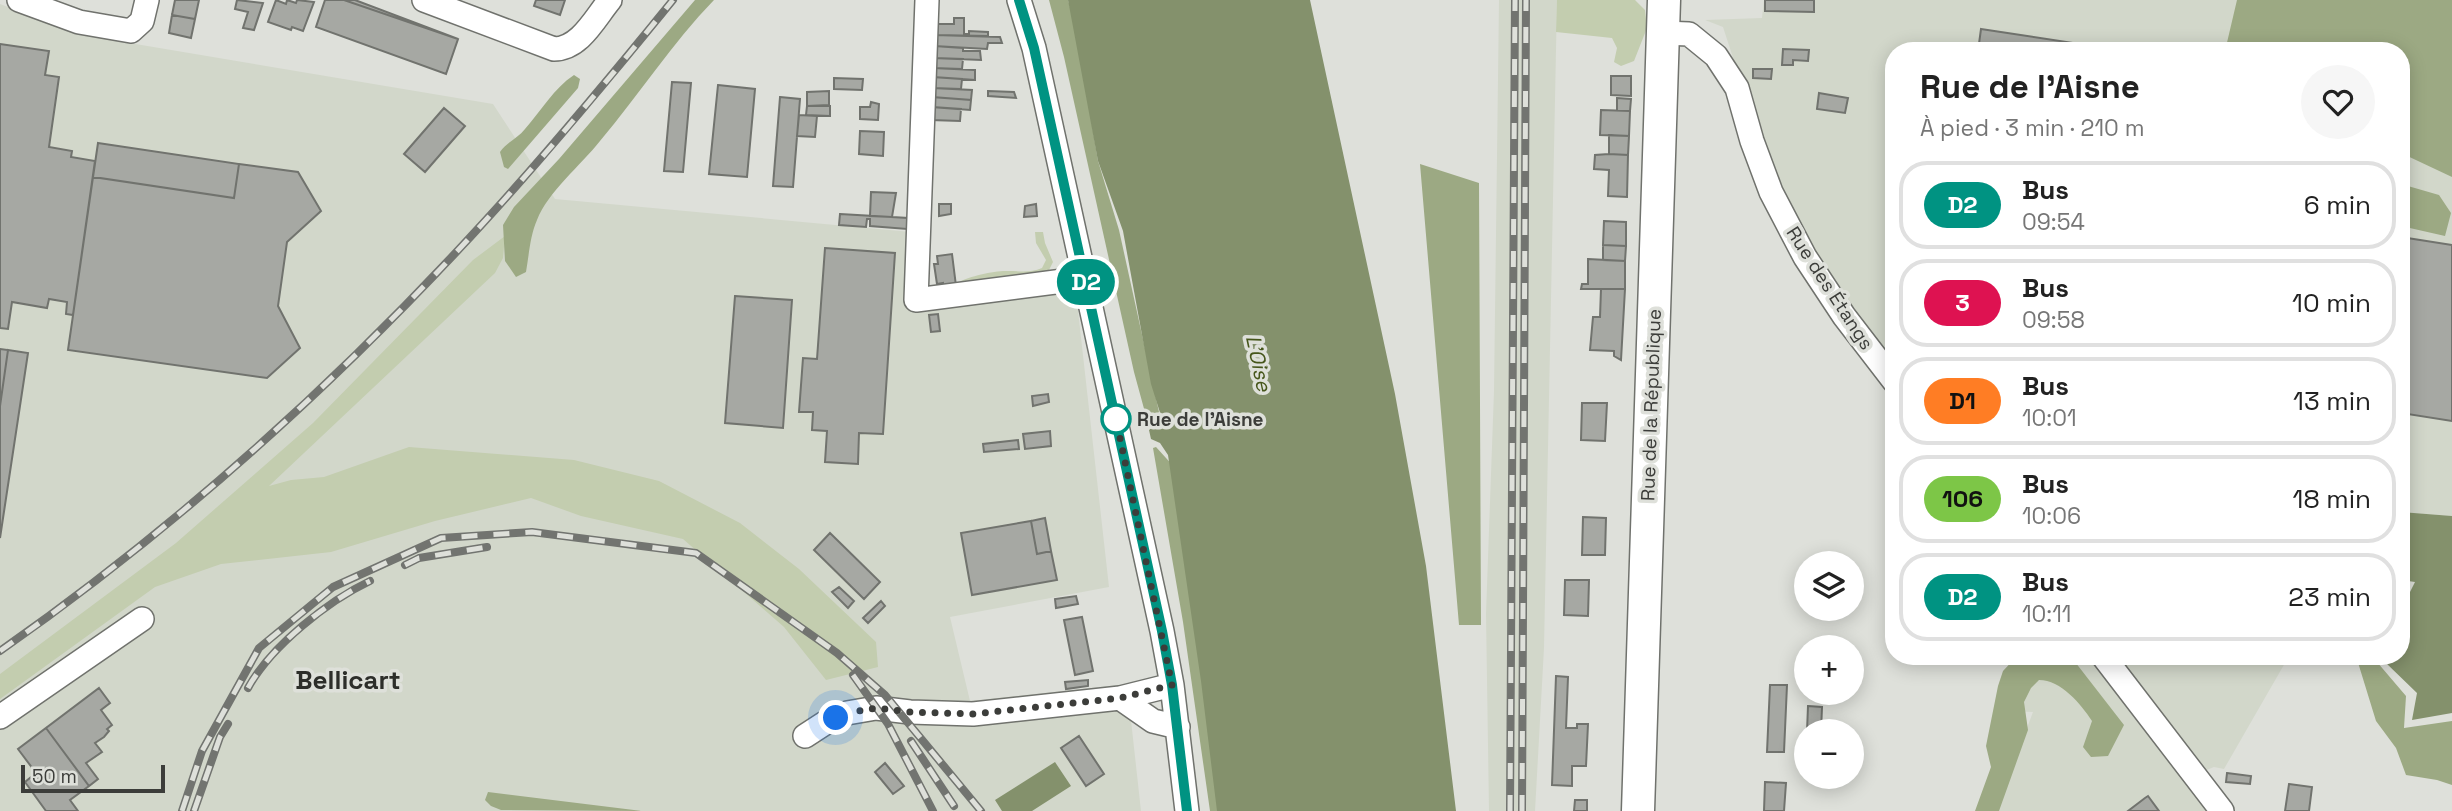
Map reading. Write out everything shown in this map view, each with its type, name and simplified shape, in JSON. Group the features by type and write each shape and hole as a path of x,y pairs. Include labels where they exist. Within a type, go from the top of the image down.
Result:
{"main road":[{"name":"Rue de la République","path":"1638,811 1664,0"}],"street":[{"path":"19,0 79,22 131,31 142,21 147,0"},
{"path":"424,0 554,49 563,49 577,41 610,0"},
{"path":"927,0 916,300 1086,278"},
{"path":"1019,0 1034,48 1086,278 1172,685 1188,811"},
{"name":"Rue des Étangs","path":"1663,33 1689,34 1716,56 1737,88 1752,141 1771,192 1805,257 1844,316 1885,368"},
{"path":"0,718 142,619"},
{"path":"2110,665 2221,811"},
{"path":"805,736 847,713 876,708 973,714 1120,698 1172,685"},
{"path":"1120,698 1153,721 1178,727"}],"shaded area":[{"path":"695,0 714,0 600,141 549,199 535,226 526,272 516,277 505,261 503,225 514,207 559,159"},
{"path":"1049,0 1068,0 1076,29 1098,161 1119,230 1159,412 1152,423 1146,416 1134,372"},
{"path":"1499,0 1557,0 1544,648 1535,811 1489,811 1486,614 1494,391"},
{"path":"1557,0 1635,0 1645,10 1647,28 1634,61 1621,66 1614,62 1617,48 1612,38 1556,32"},
{"path":"1764,0 2452,0 2452,516 2410,513 2410,42 1885,42 1885,359 1839,299 1771,174 1723,27 1705,20 1762,18"},
{"path":"2237,0 2452,0 2452,177 2410,157 2410,42 2227,42"},
{"path":"0,4 82,35 493,104 555,199 911,232 910,306 1076,293 1109,587 950,617 970,701 1127,684 1141,811 0,811"},
{"path":"574,75 580,79 578,88 508,169 504,167 500,152"},
{"path":"1420,164 1479,183 1481,625 1459,625"},
{"path":"2410,187 2439,195 2451,213 2445,236 2410,228"},
{"path":"1035,232 1043,232 1053,262 1049,270 1040,275 962,284 959,282 990,272 1042,268 1046,260 1036,243"},
{"path":"505,236 503,258 495,273 269,486 291,480 324,477 409,447 574,460 659,481 740,523 799,569 876,642 878,667 826,680 784,627 683,539 581,516 531,498 435,521 331,552 221,564 155,587 0,699 0,674 176,543 313,423 473,260"},
{"path":"1156,447 1176,469 1227,811 1210,811 1183,622 1153,448"},
{"path":"2009,665 2077,665 2124,725 2108,756 2091,757 2083,747 2092,721 2063,688 2039,680 2031,688 2024,702 2028,730 1999,811 1975,811 1991,767 1986,746 2003,671"},
{"path":"2039,665 2284,665 2224,769 2214,767 2204,771 2233,811 1996,811 2033,712 2010,711"},
{"path":"2359,665 2380,665 2406,696 2404,728 2452,721 2452,785 2406,775 2396,748 2376,721"},
{"path":"488,792 642,811 501,810 485,800"}],"water":[{"name":"L'Oise","path":"1068,0 1310,0 1395,394 1426,566 1456,811 1217,811 1168,455 1160,443 1151,439 1149,430 1162,419 1151,384 1123,231 1098,161"},
{"path":"2410,513 2452,516 2452,713 2412,720 2417,693 2388,665 2410,665 2410,592 2415,582 2410,581"},
{"path":"1055,762 1071,786 1032,811 1002,811 995,800"}],"building":[{"path":"175,0 199,0 195,19 172,15"},
{"path":"237,0 263,3 254,30 243,28 248,12 235,9"},
{"path":"276,0 286,4 287,0 296,3 297,0 314,2 303,31 268,22"},
{"path":"325,0 344,0 458,39 446,74 316,27"},
{"path":"344,0 355,0 458,39"},
{"path":"536,0 565,0 560,15 534,6"},
{"path":"1765,0 1814,0 1814,12 1765,11"},
{"path":"172,15 195,19 191,38 169,33"},
{"path":"954,18 964,18 964,34 969,34 969,31 988,32 988,36 935,35 935,24 954,24"},
{"path":"1981,29 2067,42 1979,42"},
{"path":"935,35 1000,37 1002,43 988,43 987,49 934,46"},
{"path":"0,44 49,51 45,75 59,77 49,147 72,151 71,157 95,161 73,315 66,314 67,302 49,299 47,308 12,302 8,329 0,328"},
{"path":"934,46 980,51 981,60 934,58"},
{"path":"1783,49 1809,50 1808,61 1793,60 1793,65 1782,65"},
{"path":"934,58 963,59 962,69 933,68"},
{"path":"933,68 975,70 975,80 933,77"},
{"path":"1753,69 1772,69 1771,79 1753,78"},
{"path":"1611,76 1631,76 1631,96 1611,95"},
{"path":"933,77 962,79 961,89 933,88"},
{"path":"834,78 863,79 862,90 834,89"},
{"path":"672,82 691,83 683,172 664,171"},
{"path":"718,85 755,89 747,177 709,174"},
{"path":"933,88 972,90 971,100 932,97"},
{"path":"829,91 829,105 807,106 807,92"},
{"path":"988,91 1014,92 1016,98 988,96"},
{"path":"1819,93 1848,98 1845,113 1817,109"},
{"path":"780,97 800,99 793,187 773,186"},
{"path":"932,97 971,100 970,110 932,107"},
{"path":"1617,98 1631,99 1630,111 1617,111"},
{"path":"871,102 879,104 878,120 860,119 860,107 870,107"},
{"path":"807,106 830,106 830,116 806,115"},
{"path":"932,107 961,109 960,121 931,120"},
{"path":"444,108 465,126 425,172 404,154"},
{"path":"1601,110 1630,111 1629,136 1600,135"},
{"path":"799,115 817,116 815,137 797,136"},
{"path":"860,131 884,132 883,156 859,154"},
{"path":"1609,135 1629,136 1628,155 1609,154"},
{"path":"98,143 239,164 234,198 93,177"},
{"path":"1595,155 1628,155 1627,197 1608,196 1609,170 1594,169"},
{"path":"239,164 298,172 321,211 287,242 278,306 300,348 267,378 68,350 93,177 234,198"},
{"path":"871,192 896,193 892,217 870,216"},
{"path":"939,204 951,204 951,214 939,216"},
{"path":"1036,204 1037,216 1024,217 1025,206"},
{"path":"840,214 908,218 907,229 870,226 870,219 867,219 866,227 839,225"},
{"path":"1604,221 1626,222 1626,246 1603,245"},
{"path":"2410,238 2452,245 2452,421 2410,414"},
{"path":"1603,245 1626,246 1625,261 1603,260"},
{"path":"825,248 895,253 883,434 859,433 858,464 825,462 827,431 812,430 813,412 799,412 803,358 817,359"},
{"path":"952,254 956,286 943,288 943,283 937,284 934,264 938,264 937,256"},
{"path":"1588,259 1625,261 1625,289 1581,289 1582,284 1588,284"},
{"path":"1601,289 1625,289 1621,360 1614,356 1614,351 1590,350 1593,317 1600,317"},
{"path":"735,296 792,300 783,428 725,423"},
{"path":"938,314 940,331 931,332 929,315"},
{"path":"0,349 8,350 0,406"},
{"path":"8,350 28,353 0,538 0,406"},
{"path":"1048,394 1049,402 1033,406 1032,396"},
{"path":"1582,403 1607,403 1605,441 1581,440"},
{"path":"1050,431 1051,446 1025,449 1023,434"},
{"path":"1018,440 1019,449 984,452 983,444"},
{"path":"1583,517 1606,518 1605,555 1582,555"},
{"path":"1045,518 1051,551 1037,554 1031,521"},
{"path":"1031,521 1037,554 1051,551 1057,580 972,595 961,533"},
{"path":"830,533 880,582 864,599 814,550"},
{"path":"1565,580 1589,580 1588,616 1564,615"},
{"path":"839,587 854,601 848,608 832,592"},
{"path":"1076,596 1078,604 1056,608 1055,599"},
{"path":"881,601 885,606 868,623 863,618"},
{"path":"1082,617 1093,671 1075,675 1064,620"},
{"path":"1556,676 1568,677 1566,728 1588,724 1586,766 1572,766 1572,786 1552,785"},
{"path":"1088,680 1088,686 1066,689 1065,682"},
{"path":"1770,685 1787,685 1784,752 1767,752"},
{"path":"99,688 110,703 101,710 112,725 104,737 95,743 102,752 86,763 98,779 89,786 46,728"},
{"path":"1808,706 1822,707 1822,719 1808,719"},
{"path":"46,728 89,786 70,800 78,811 46,811 25,782 36,773 18,749"},
{"path":"1079,736 1104,774 1086,786 1061,748"},
{"path":"885,763 904,786 893,794 875,772"},
{"path":"2227,773 2251,776 2250,784 2226,782"},
{"path":"1765,782 1786,783 1784,811 1764,811"},
{"path":"2289,784 2312,787 2309,811 2285,811"},
{"path":"2148,796 2159,811 2128,811 2145,798"},
{"path":"1575,800 1587,800 1587,811 1574,811"}],"railway":[{"path":"0,651 130,554 193,503 254,450 373,338 509,194 673,0"},
{"path":"1510,811 1515,0"},
{"path":"1522,811 1526,0"},
{"path":"182,811 202,751 259,648 333,587 441,538 532,532 696,553 837,653 885,695 981,811"},
{"path":"405,565 419,558 487,547"},
{"path":"248,688 271,656 302,626 336,600 370,581"},
{"path":"853,675 888,724 933,811"},
{"path":"194,811 220,737 228,724"},
{"path":"911,741 954,806"}],"bus line":[{"name":"D2","path":"1019,0 1034,48 1162,631 1172,685 1187,811"}],"place":[{"name":"Rue de l'Aisne","path":"1116,419"}],"district":[{"name":"Bellicart","path":"348,680"}],"route":[{"path":"836,718 847,713 876,708 973,714 1120,698 1172,685 1116,419"}]}
